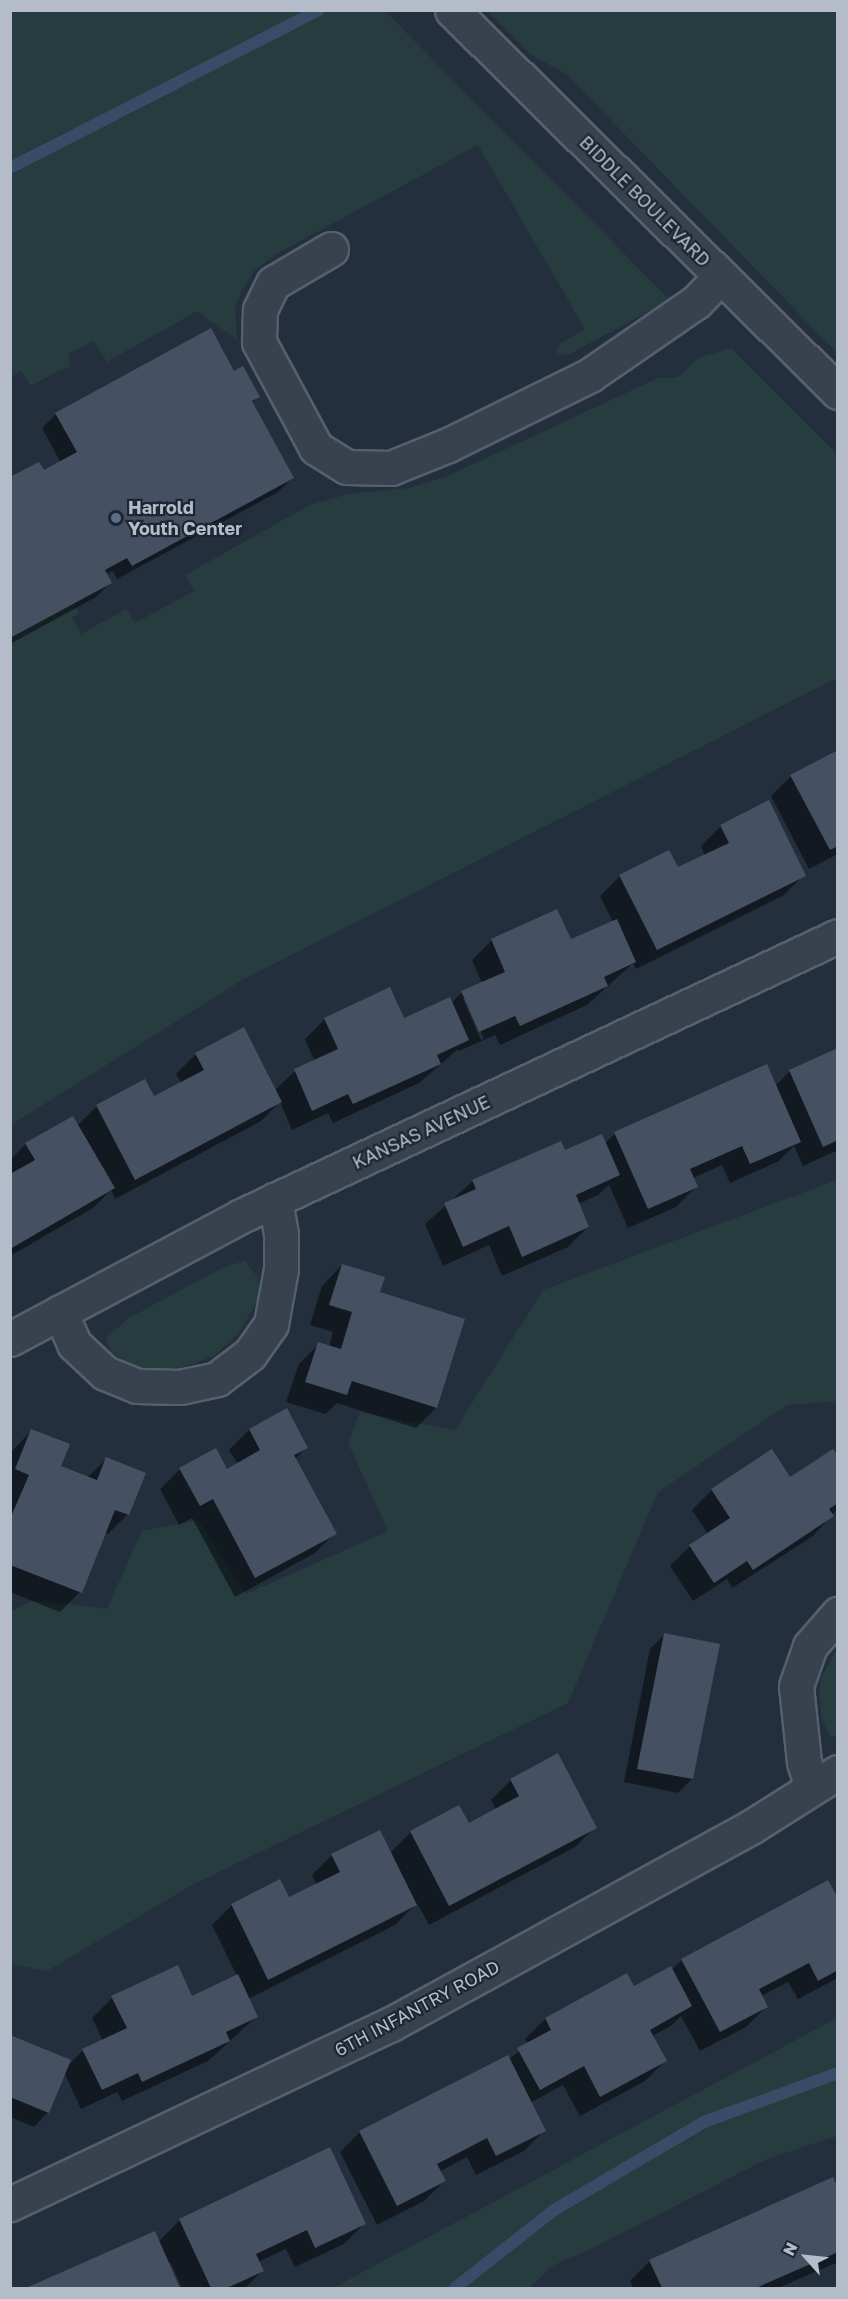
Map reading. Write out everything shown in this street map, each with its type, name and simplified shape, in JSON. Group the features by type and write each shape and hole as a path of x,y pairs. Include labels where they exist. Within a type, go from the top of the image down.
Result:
{"street":[{"name":"BIDDLE BOULEVARD","path":"452,10 837,392"},
{"path":"331,249 273,283 260,310 259,342 316,448 347,467 391,468 448,445 590,375 696,302 721,276"},
{"name":"KANSAS AVENUE","path":"10,1338 275,1200 837,936"},
{"path":"60,1312 74,1344 105,1373 137,1386 180,1387 217,1379 250,1354 271,1324 281,1269 281,1234 275,1200"},
{"name":"6TH INFANTRY ROAD","path":"10,2204 391,2024 751,1827 825,1780 804,1762 796,1686 810,1646 837,1614"}],"green space":[{"path":"11,11 385,11 670,300 570,354 559,355 556,352 559,344 585,329 478,145 278,253 255,270 242,289 235,308 237,340 197,311 107,362 94,341 68,354 71,364 68,368 31,386 21,371 11,377"},
{"path":"487,11 837,11 837,353 566,74 530,54"},
{"path":"731,348 837,454 837,678 242,980 11,1125 11,638 73,604 79,613 72,618 81,634 126,609 135,623 194,591 185,575 310,505 348,494 409,488 448,476 658,378 676,378 701,357"},
{"path":"837,1180 837,1401 787,1405 658,1492 568,1703 190,1886 47,1971 11,1964 11,1611 34,1600 107,1609 142,1531 198,1520 246,1594 388,1531 348,1443 360,1412 455,1430 543,1290"},
{"path":"245,1261 257,1276 261,1288 260,1297 239,1333 214,1356 179,1369 147,1371 131,1366 111,1352 106,1338 129,1318 224,1267"},
{"path":"837,1649 838,1736 835,1737 830,1736 822,1720 819,1691 821,1678"},
{"path":"837,2018 837,2136 767,2159 589,2250 554,2265 529,2288 333,2288"}],"building":[{"name":"Harrold Youth Center","path":"211,328 234,371 243,366 260,397 252,401 294,478 132,566 127,558 105,570 112,583 10,638 10,477 39,462 44,470 77,452 55,413"},
{"path":"838,750 838,846 830,850 790,775"},
{"path":"769,800 806,876 657,950 619,875 669,850 678,867 729,843 720,825"},
{"path":"557,909 571,939 617,919 636,962 604,977 608,986 520,1026 515,1016 479,1032 461,991 505,972 491,939"},
{"path":"390,987 404,1018 450,997 469,1040 437,1055 441,1064 353,1104 348,1094 312,1111 294,1069 338,1049 324,1018"},
{"path":"244,1027 282,1102 135,1180 96,1105 145,1079 154,1096 204,1070 195,1053"},
{"path":"838,1048 838,1140 823,1147 789,1070"},
{"path":"767,1064 801,1142 750,1164 742,1146 690,1169 698,1187 648,1209 614,1132"},
{"path":"73,1116 115,1188 10,1249 10,1174 35,1160 25,1143"},
{"path":"602,1134 620,1175 576,1195 589,1227 522,1257 509,1226 463,1247 444,1203 476,1189 472,1180 561,1141 565,1150"},
{"path":"342,1264 385,1277 380,1292 465,1319 437,1408 352,1381 347,1395 305,1382 318,1342 341,1349 352,1312 329,1305"},
{"path":"287,1408 308,1448 294,1455 337,1534 255,1578 213,1499 200,1506 179,1468 216,1448 227,1469 260,1450 249,1429"},
{"path":"31,1429 70,1444 61,1466 97,1480 106,1457 146,1473 129,1515 115,1510 82,1593 10,1565 10,1519 29,1475 15,1469"},
{"path":"772,1449 790,1477 833,1449 838,1456 838,1503 829,1509 834,1516 753,1570 747,1561 714,1583 689,1545 730,1518 711,1489"},
{"path":"664,1633 720,1644 693,1779 637,1769"},
{"path":"558,1753 597,1828 449,1906 410,1831 459,1805 469,1823 519,1796 510,1779"},
{"path":"380,1830 417,1905 268,1980 231,1904 280,1879 289,1897 340,1872 331,1854"},
{"path":"828,1880 838,1898 838,1970 818,1981 809,1963 759,1989 768,2007 720,2032 681,1959"},
{"path":"178,1965 192,1996 238,1974 258,2017 226,2032 230,2041 142,2082 138,2073 102,2090 82,2049 127,2028 111,1996"},
{"path":"671,1966 692,2006 650,2030 667,2061 600,2097 584,2066 540,2090 517,2048 551,2030 545,2018 627,1973 634,1986"},
{"path":"10,2035 71,2060 49,2113 10,2097"},
{"path":"508,2055 546,2131 496,2156 487,2138 437,2164 446,2181 397,2206 359,2131"},
{"path":"330,2147 366,2224 315,2248 307,2230 256,2254 264,2271 227,2288 211,2288 179,2219"},
{"path":"833,2177 838,2188 838,2252 756,2288 662,2288 649,2260"},
{"path":"155,2231 180,2288 26,2288"}],"waterway":[{"path":"10,168 319,10"},
{"path":"455,2288 554,2210 704,2122 838,2073"}],"place":[{"name":"Harrold Youth Center","path":"116,518"}]}
